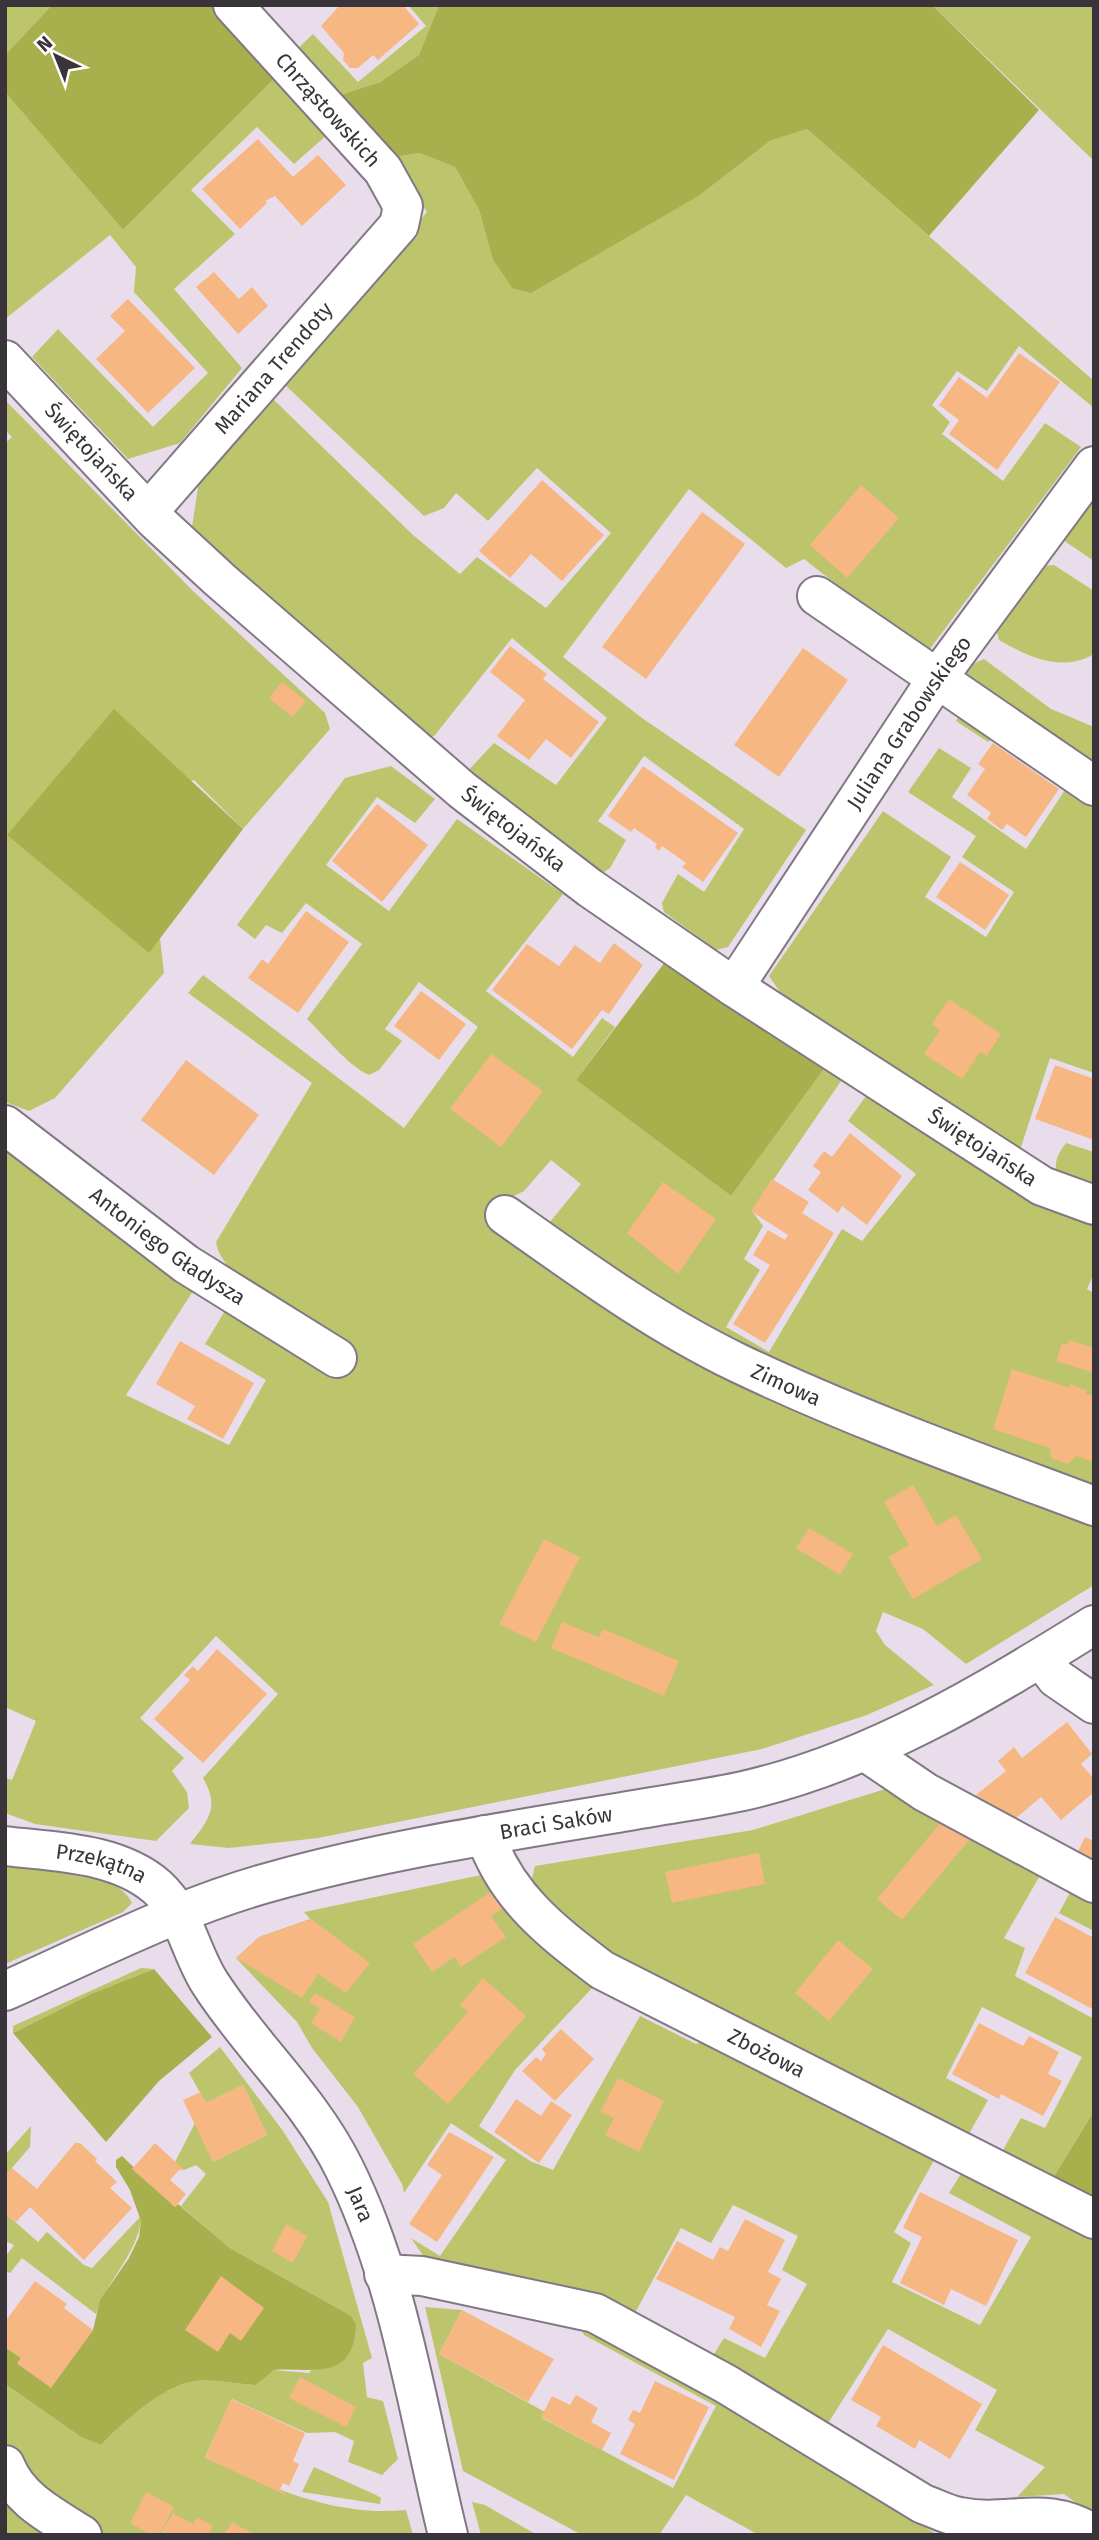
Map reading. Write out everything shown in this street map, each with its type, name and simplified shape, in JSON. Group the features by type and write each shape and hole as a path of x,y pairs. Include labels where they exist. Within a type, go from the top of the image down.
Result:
{"street":[{"name":"Chrząstowskich","path":"233,5 383,170 403,206 399,225"},
{"name":"Mariana Trendoty","path":"148,512 399,225"},
{"name":"Świętojańska","path":"5,360 148,512 220,580 462,789 590,888 734,987 1042,1186 1094,1205"},
{"name":"Juliana Grabowskiego","path":"734,987 936,680 1094,466"},
{"path":"817,596 1094,786"},
{"name":"Antoniego Gładysza","path":"5,1125 186,1264 337,1357"},
{"name":"Zimowa","path":"505,1215 661,1321 737,1363 888,1428 1094,1506"},
{"name":"Braci Saków","path":"5,1991 180,1915 273,1881 485,1835 744,1791 866,1752 956,1707 1094,1625"},
{"path":"1041,1658 1056,1678 1094,1704"},
{"path":"866,1752 925,1793 1094,1883"},
{"name":"Zbożowa","path":"485,1835 494,1862 508,1885 550,1930 602,1970 1094,2219"},
{"name":"Przekątna","path":"5,1846 90,1857 136,1873 158,1887 180,1915"},
{"name":"Jara","path":"180,1915 192,1948 211,1984 291,2088 343,2166 362,2208 384,2274 448,2535"},
{"path":"384,2274 422,2276 595,2313 726,2384 923,2504 959,2517 991,2519 1035,2515 1073,2521 1094,2534"},
{"path":"5,2465 19,2491 31,2502 82,2535"}],"green space":[{"path":"5,5 52,5 5,55"},
{"path":"52,5 214,5 277,76 123,230 5,92 5,55"},
{"path":"408,5 439,5 419,55 380,82 334,97 293,53 313,34 358,82 426,26"},
{"path":"439,5 932,5 1039,110 929,236 807,129 770,141 700,195 531,293 512,288 493,260 479,210 455,167 419,153 389,158 334,97 380,82 419,55"},
{"path":"932,5 1094,5 1094,161"},
{"path":"277,76 328,134 294,164 257,127 191,190 235,234 174,289 242,368 180,443 128,459 32,357 58,329 153,427 208,373 134,292 136,267 110,235 5,319 5,92 123,230"},
{"path":"807,129 1094,381 1094,408 1019,346 987,391 957,371 932,405 950,422 942,434 1003,481 1045,423 1081,447 926,654 804,559 786,568 689,489 563,657 642,718 806,830 728,947 716,950 664,912 662,903 678,874 704,892 744,829 644,756 598,821 626,840 610,868 601,874 464,775 494,743 556,785 607,718 512,638 435,735 426,740 393,714 192,527 199,481 273,399 413,535 460,574 477,557 546,608 611,533 537,468 488,521 456,493 444,508 424,516 284,384 427,212 389,158 419,153 455,167 479,210 493,260 512,288 700,195 770,141"},
{"path":"5,400 193,591 325,713 330,729 243,829 194,780 8,835 149,952 160,938 164,973 55,1098 29,1111 5,1102 5,443 12,437 5,430"},
{"path":"1094,491 1094,561 1060,538"},
{"path":"1054,565 1094,591 1094,654 1082,660 1045,660 999,640 995,623 1038,566"},
{"path":"984,659 1051,709 1094,727 1094,774 954,680 966,667"},
{"path":"114,709 243,829 149,953 7,835"},
{"path":"964,710 1094,795 1094,1073 1050,1058 1020,1150 814,1017 780,992 769,976 883,811 951,857 925,897 986,937 1014,892 962,857 976,836 908,792 939,748 971,768 952,797 1026,849 1065,790 993,738 988,742 956,721"},
{"path":"391,766 435,799 415,823 377,797 326,865 389,911 457,819 563,894 486,991 573,1057 602,1018 615,1027 576,1080 731,1196 824,1069 841,1081 752,1211 763,1226 744,1259 760,1270 726,1327 769,1352 842,1229 862,1241 916,1174 848,1121 866,1096 1044,1206 1094,1224 1094,1273 1087,1289 1094,1293 1094,1498 902,1424 754,1360 674,1320 545,1228 581,1184 551,1160 524,1191 484,1211 610,1304 706,1360 870,1434 1094,1519 1094,1585 966,1664 923,1629 883,1612 876,1631 885,1645 934,1685 867,1715 762,1749 318,1838 229,1848 190,1844 210,1812 211,1797 203,1778 278,1694 216,1636 140,1718 184,1758 172,1771 187,1792 189,1808 156,1841 35,1824 5,1813 5,1778 12,1780 36,1721 5,1707 5,1142 195,1288 126,1395 229,1445 266,1380 205,1344 226,1309 344,1373 349,1352 338,1339 286,1310 249,1285 233,1272 222,1257 216,1242 312,1083 188,993 203,975 404,1128 478,1027 419,982 385,1029 402,1041 379,1070 369,1075 345,1058 307,1019 362,944 306,903 282,933 266,925 255,939 237,925 345,778"},
{"path":"665,962 824,1069 731,1196 576,1080"},
{"path":"1066,1143 1094,1152 1094,1193 1059,1180 1056,1160"},
{"path":"895,1786 1046,1865 1004,1938 1025,1948 1015,1976 1094,2019 1094,2111 1050,2183 999,2157 1021,2118 1045,2128 1082,2057 982,2007 946,2078 988,2100 965,2141 631,1974 530,1887 535,1866 753,1830"},
{"path":"5,1859 76,1871 95,1877 124,1892 132,1903 123,1912 5,1964"},
{"path":"481,1875 572,1971 594,1986 515,2070 479,2126 530,2161 553,2170 640,2016 696,2044 711,2038 937,2155 894,2232 911,2243 892,2282 980,2325 1031,2237 949,2193 964,2169 1094,2236 1094,2516 1064,2494 1017,2497 1045,2467 975,2430 997,2390 888,2329 823,2431 711,2359 724,2338 765,2358 807,2284 782,2270 798,2236 733,2205 711,2243 681,2228 635,2313 426,2260 411,2238 440,2256 506,2160 451,2123 404,2193 402,2184 358,2107 312,2048 297,2022 236,1958 259,1937 310,1919 304,1912"},
{"path":"1074,1885 1094,1895 1094,1931 1059,1913"},
{"path":"141,1968 154,1969 93,1993 13,2033 13,2026"},
{"path":"154,1969 212,2037 159,2081 106,2142 13,2033 93,1993"},
{"path":"220,2047 283,2131 328,2202 372,2358 363,2363 367,2397 383,2401 398,2459 382,2475 348,2462 354,2441 335,2432 307,2433 232,2399 205,2457 278,2489 328,2504 379,2511 406,2510 413,2535 5,2535 5,2384 81,2437 101,2445 144,2406 183,2384 210,2381 256,2385 273,2370 309,2373 350,2315 230,2248 181,2206 206,2174 196,2165 184,2170 175,2162 195,2123 213,2162 267,2135 243,2085 206,2103 189,2073"},
{"path":"1094,2111 1094,2206 1050,2183"},
{"path":"31,2126 30,2147 5,2176 5,2155"},
{"path":"122,2156 175,2207 178,2204 230,2248 350,2315 356,2324 348,2356 329,2368 274,2370 256,2385 210,2381 183,2384 144,2406 101,2445 81,2437 5,2384 5,2347 21,2358 18,2364 51,2387 93,2330 100,2300 129,2258 139,2237 141,2221 130,2190 116,2167 116,2160"},
{"path":"5,2213 38,2242 47,2232 84,2265 92,2268 140,2217 141,2221 133,2246 96,2314 22,2258 10,2273 5,2271 5,2257 14,2245 5,2241"},
{"path":"425,2307 462,2310 439,2354 545,2412 542,2418 673,2488 716,2406 584,2335 577,2319 729,2400 725,2407 938,2535 759,2535 686,2495 659,2535 582,2535 463,2471"},
{"path":"314,2467 376,2495 381,2498 380,2504 302,2492"},
{"path":"472,2502 485,2505 537,2535 481,2535"}],"building":[{"path":"340,5 403,5 419,24 378,60 373,55 358,68 350,68 343,60 344,53 321,26"},
{"path":"258,139 293,177 318,155 346,185 302,226 275,196 265,201 267,203 240,229 202,189"},
{"path":"214,272 239,299 252,287 268,306 238,334 196,287"},
{"path":"128,299 195,368 148,413 96,359 125,331 110,316"},
{"path":"1019,353 1060,382 997,470 949,434 959,420 939,405 959,377 987,398"},
{"path":"542,480 604,535 562,581 531,554 510,578 479,551"},
{"path":"861,485 899,518 847,578 810,545"},
{"path":"702,512 745,544 646,679 602,647"},
{"path":"510,646 547,674 543,679 599,722 571,758 546,739 529,760 497,736 525,700 490,672"},
{"path":"803,648 848,680 779,777 734,745"},
{"path":"282,682 306,701 293,717 269,698"},
{"path":"993,743 1059,789 1026,837 1007,824 1002,830 987,819 991,813 967,795 985,769 978,764"},
{"path":"643,766 738,833 703,882 682,867 686,863 662,846 659,851 655,847 657,844 634,828 631,832 608,816"},
{"path":"377,804 428,845 382,902 332,861"},
{"path":"960,862 1009,895 985,930 936,897"},
{"path":"306,911 349,942 298,1013 248,978 262,959 268,964"},
{"path":"614,943 643,965 609,1014 602,1010 572,1049 492,990 527,944 559,966 575,945 600,963"},
{"path":"421,991 466,1024 439,1060 394,1026"},
{"path":"949,999 1001,1034 987,1056 980,1052 962,1079 924,1054 940,1030 932,1024"},
{"path":"491,1054 543,1091 501,1147 450,1109"},
{"path":"186,1060 259,1115 214,1175 141,1120"},
{"path":"1055,1065 1094,1079 1094,1140 1035,1119"},
{"path":"850,1133 902,1176 867,1225 842,1206 838,1213 808,1190 821,1172 813,1166 824,1151 832,1157"},
{"path":"772,1179 809,1202 802,1213 834,1233 765,1343 733,1324 770,1265 753,1255 768,1230 785,1240 788,1235 751,1211"},
{"path":"663,1182 716,1219 678,1274 627,1233"},
{"path":"1069,1340 1094,1348 1094,1373 1056,1361 1062,1343 1068,1345"},
{"path":"180,1341 254,1383 223,1439 187,1419 195,1406 156,1384"},
{"path":"1012,1369 1070,1388 1070,1384 1087,1390 1086,1394 1094,1396 1094,1462 1076,1456 1068,1464 1051,1458 1050,1448 993,1429"},
{"path":"913,1485 937,1526 956,1515 982,1559 913,1599 888,1557 909,1545 884,1502"},
{"path":"809,1528 853,1554 840,1575 796,1548"},
{"path":"544,1539 580,1557 536,1642 499,1624"},
{"path":"562,1622 599,1637 603,1629 679,1661 664,1696 551,1648"},
{"path":"217,1649 267,1694 203,1763 154,1719 190,1680 184,1675 193,1666 198,1671"},
{"path":"1067,1722 1092,1754 1081,1764 1094,1779 1094,1792 1061,1820 1041,1797 1004,1828 976,1795 1006,1771 998,1761 1014,1747 1022,1758"},
{"path":"946,1816 971,1838 902,1920 877,1899"},
{"path":"1085,1837 1094,1841 1094,1873 1073,1862"},
{"path":"759,1853 765,1884 672,1903 665,1872"},
{"path":"492,1891 505,1907 491,1916 506,1937 461,1967 455,1957 432,1972 413,1944"},
{"path":"1055,1917 1094,1938 1094,2010 1025,1973"},
{"path":"311,1919 370,1963 346,1993 318,1974 302,1998 236,1958 259,1937"},
{"path":"838,1940 873,1969 829,2021 795,1993"},
{"path":"483,1978 526,2016 448,2104 413,2074 468,2012 460,2005"},
{"path":"315,1993 355,2017 341,2042 311,2023 320,2009 309,2002"},
{"path":"979,2023 1023,2046 1029,2036 1059,2052 1048,2074 1062,2081 1043,2116 1001,2094 999,2099 952,2074"},
{"path":"561,2029 594,2059 555,2101 522,2071 536,2057 541,2061 546,2054 542,2049"},
{"path":"618,2078 664,2101 639,2152 605,2135 614,2118 600,2112"},
{"path":"243,2085 267,2135 213,2162 183,2100 201,2092 206,2103"},
{"path":"516,2099 541,2116 551,2101 572,2115 539,2163 494,2132"},
{"path":"449,2132 494,2157 437,2242 409,2224 442,2175 427,2165"},
{"path":"75,2143 80,2143 97,2159 95,2161 117,2182 110,2188 132,2208 84,2260 30,2207 16,2222 5,2213 5,2176 12,2168 37,2189"},
{"path":"155,2143 184,2170 179,2170 170,2180 186,2194 175,2207 132,2169"},
{"path":"920,2192 1018,2240 986,2306 951,2289 944,2305 900,2283 922,2237 903,2228"},
{"path":"745,2219 785,2240 768,2272 781,2279 767,2305 780,2311 761,2347 729,2329 735,2317 656,2279 677,2241 713,2260 720,2247 728,2251"},
{"path":"286,2224 307,2236 293,2263 272,2251"},
{"path":"221,2276 264,2308 241,2341 230,2333 218,2352 185,2330"},
{"path":"35,2281 67,2304 64,2308 93,2330 51,2388 17,2363 21,2358 5,2347 5,2322"},
{"path":"462,2310 554,2359 528,2402 439,2354"},
{"path":"883,2345 982,2404 950,2459 919,2440 915,2449 876,2426 881,2417 851,2400"},
{"path":"300,2377 356,2407 346,2427 289,2398"},
{"path":"655,2381 709,2407 674,2480 620,2454 635,2424 628,2420 633,2410 640,2413"},
{"path":"576,2395 598,2408 591,2422 611,2433 602,2450 541,2417 552,2396 570,2405"},
{"path":"231,2399 305,2433 293,2461 299,2464 289,2486 283,2483 280,2489 288,2496 205,2458"},
{"path":"146,2492 174,2507 159,2535 152,2535 130,2523"},
{"path":"173,2513 193,2524 197,2517 213,2526 208,2535 160,2535"},
{"path":"232,2522 255,2535 224,2535"}]}
